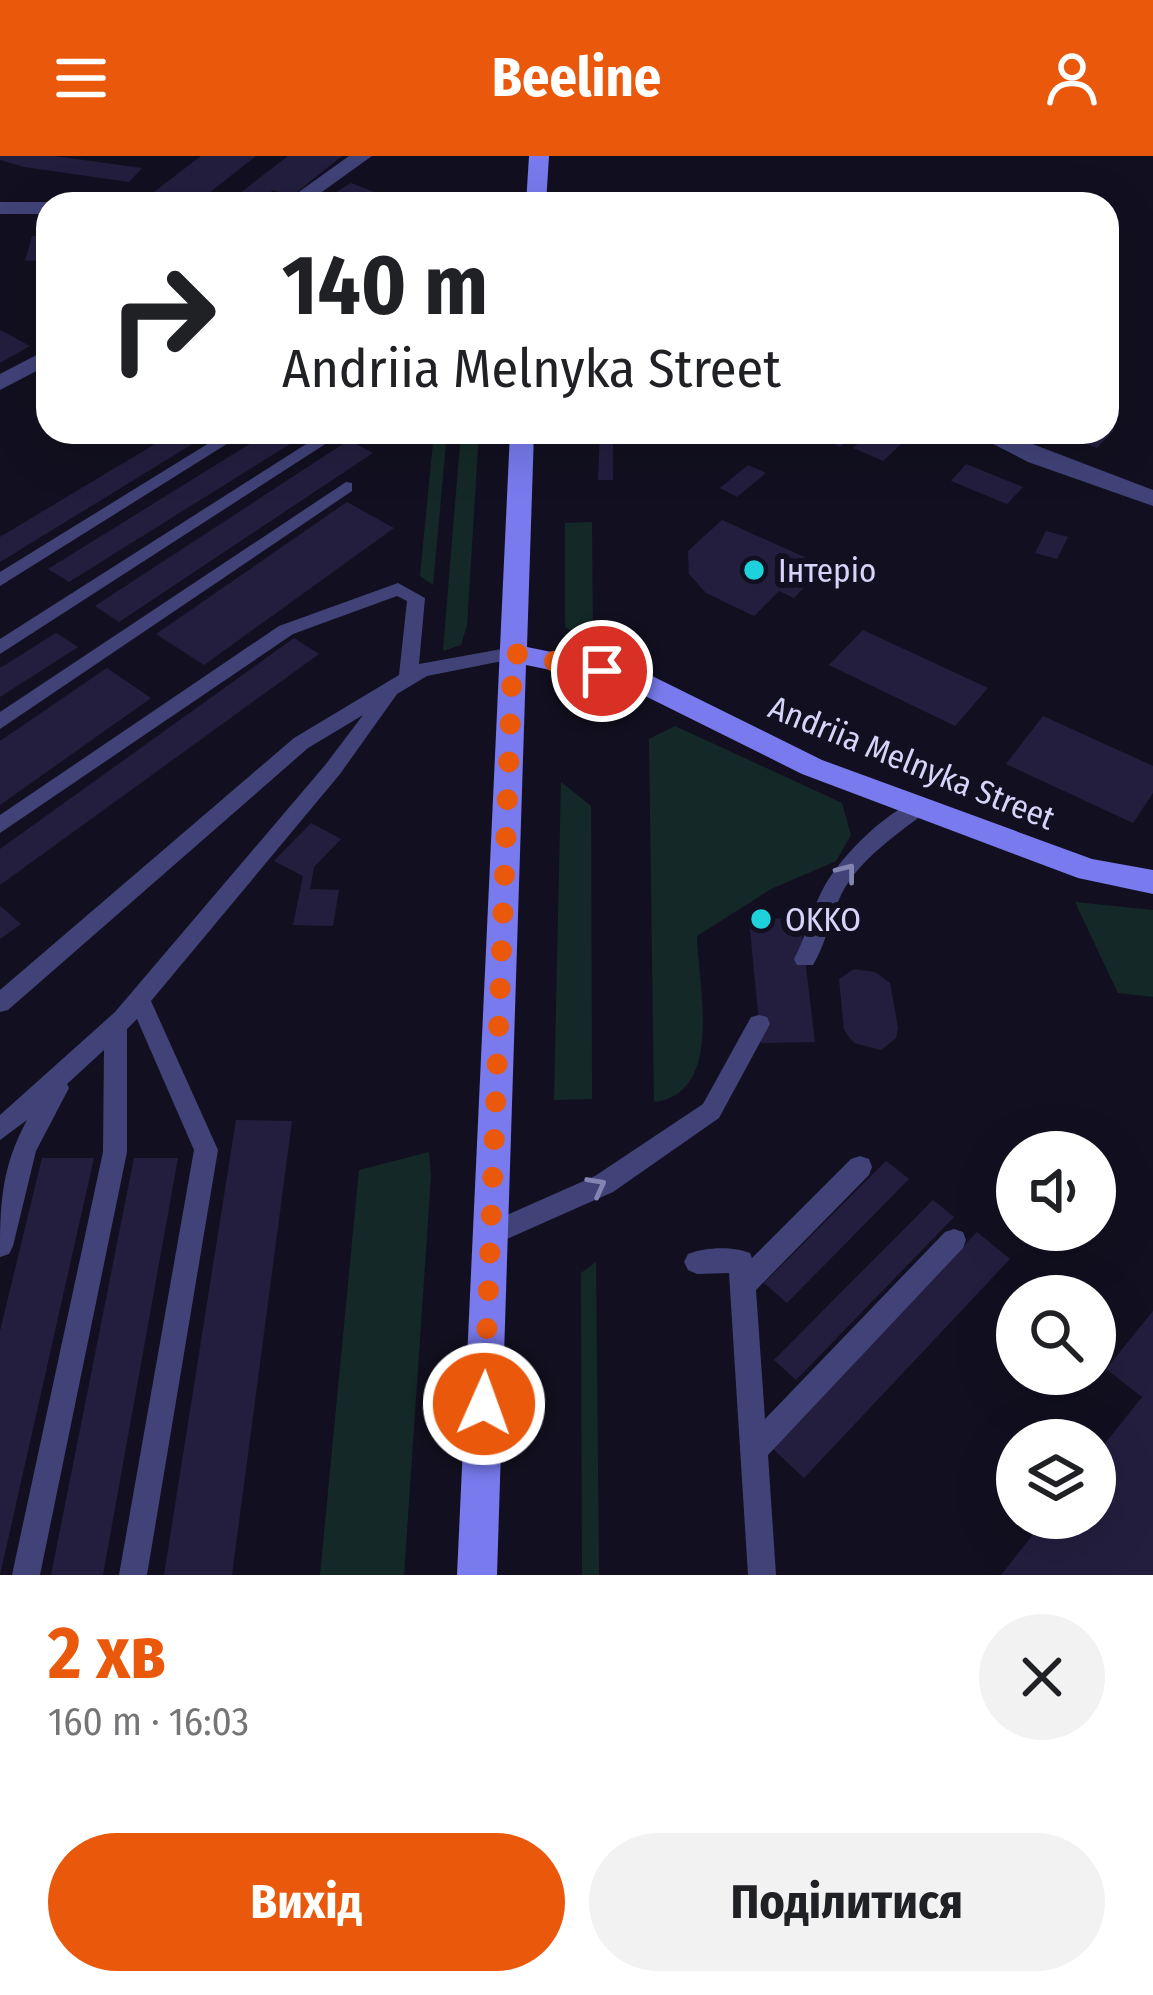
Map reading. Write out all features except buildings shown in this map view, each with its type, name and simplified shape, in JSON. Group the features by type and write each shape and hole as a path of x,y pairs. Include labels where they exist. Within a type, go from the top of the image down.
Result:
{"main road":[{"path":"537,192 539,156"},
{"path":"477,1575 522,444"},
{"name":"Andriia Melnyka Street","path":"513,653 630,677 812,767 1089,870 1153,882"}],"street":[{"path":"310,192 362,156"},
{"path":"0,208 36,208"},
{"path":"0,383 36,363"},
{"path":"1008,444 1153,498"}],"lane":[{"path":"0,580 219,444"},
{"path":"0,648 317,444"},
{"path":"0,722 346,487"},
{"path":"0,825 286,630 398,589 416,598 402,681 140,999 0,1130"},
{"path":"0,1003 301,742 402,681 513,653"},
{"path":"805,959 818,941 831,894 866,848 919,807"},
{"path":"0,980 34,974"},
{"path":"133,1575 206,1150 140,999"},
{"path":"490,1234 604,1184 711,1111 759,1024"},
{"path":"26,1575 115,1152 116,1025"},
{"path":"0,1246 24,1149 65,1071"},
{"path":"743,1285 860,1168"},
{"path":"754,1450 954,1240"},
{"path":"698,1262 741,1262 762,1575"}],"green space":[{"path":"433,444 446,444 433,585 420,576"},
{"path":"460,444 478,444 467,625 461,645 443,651"},
{"path":"592,522 593,646 565,627 565,523"},
{"path":"675,726 842,803 851,835 836,861 771,889 697,936 703,1008 699,1059 691,1079 676,1094 654,1102 649,739"},
{"path":"561,782 591,806 592,1099 554,1100"},
{"path":"1075,902 1153,910 1153,997 1118,993"},
{"path":"429,1152 404,1575 320,1575 359,1170"},
{"path":"596,1262 599,1575 582,1575 581,1273"}],"place":[{"name":"Інтеріо","path":"754,570"},
{"name":"OKKO","path":"761,919"}],"route":[{"path":"484,1404 513,653 602,671"}]}
